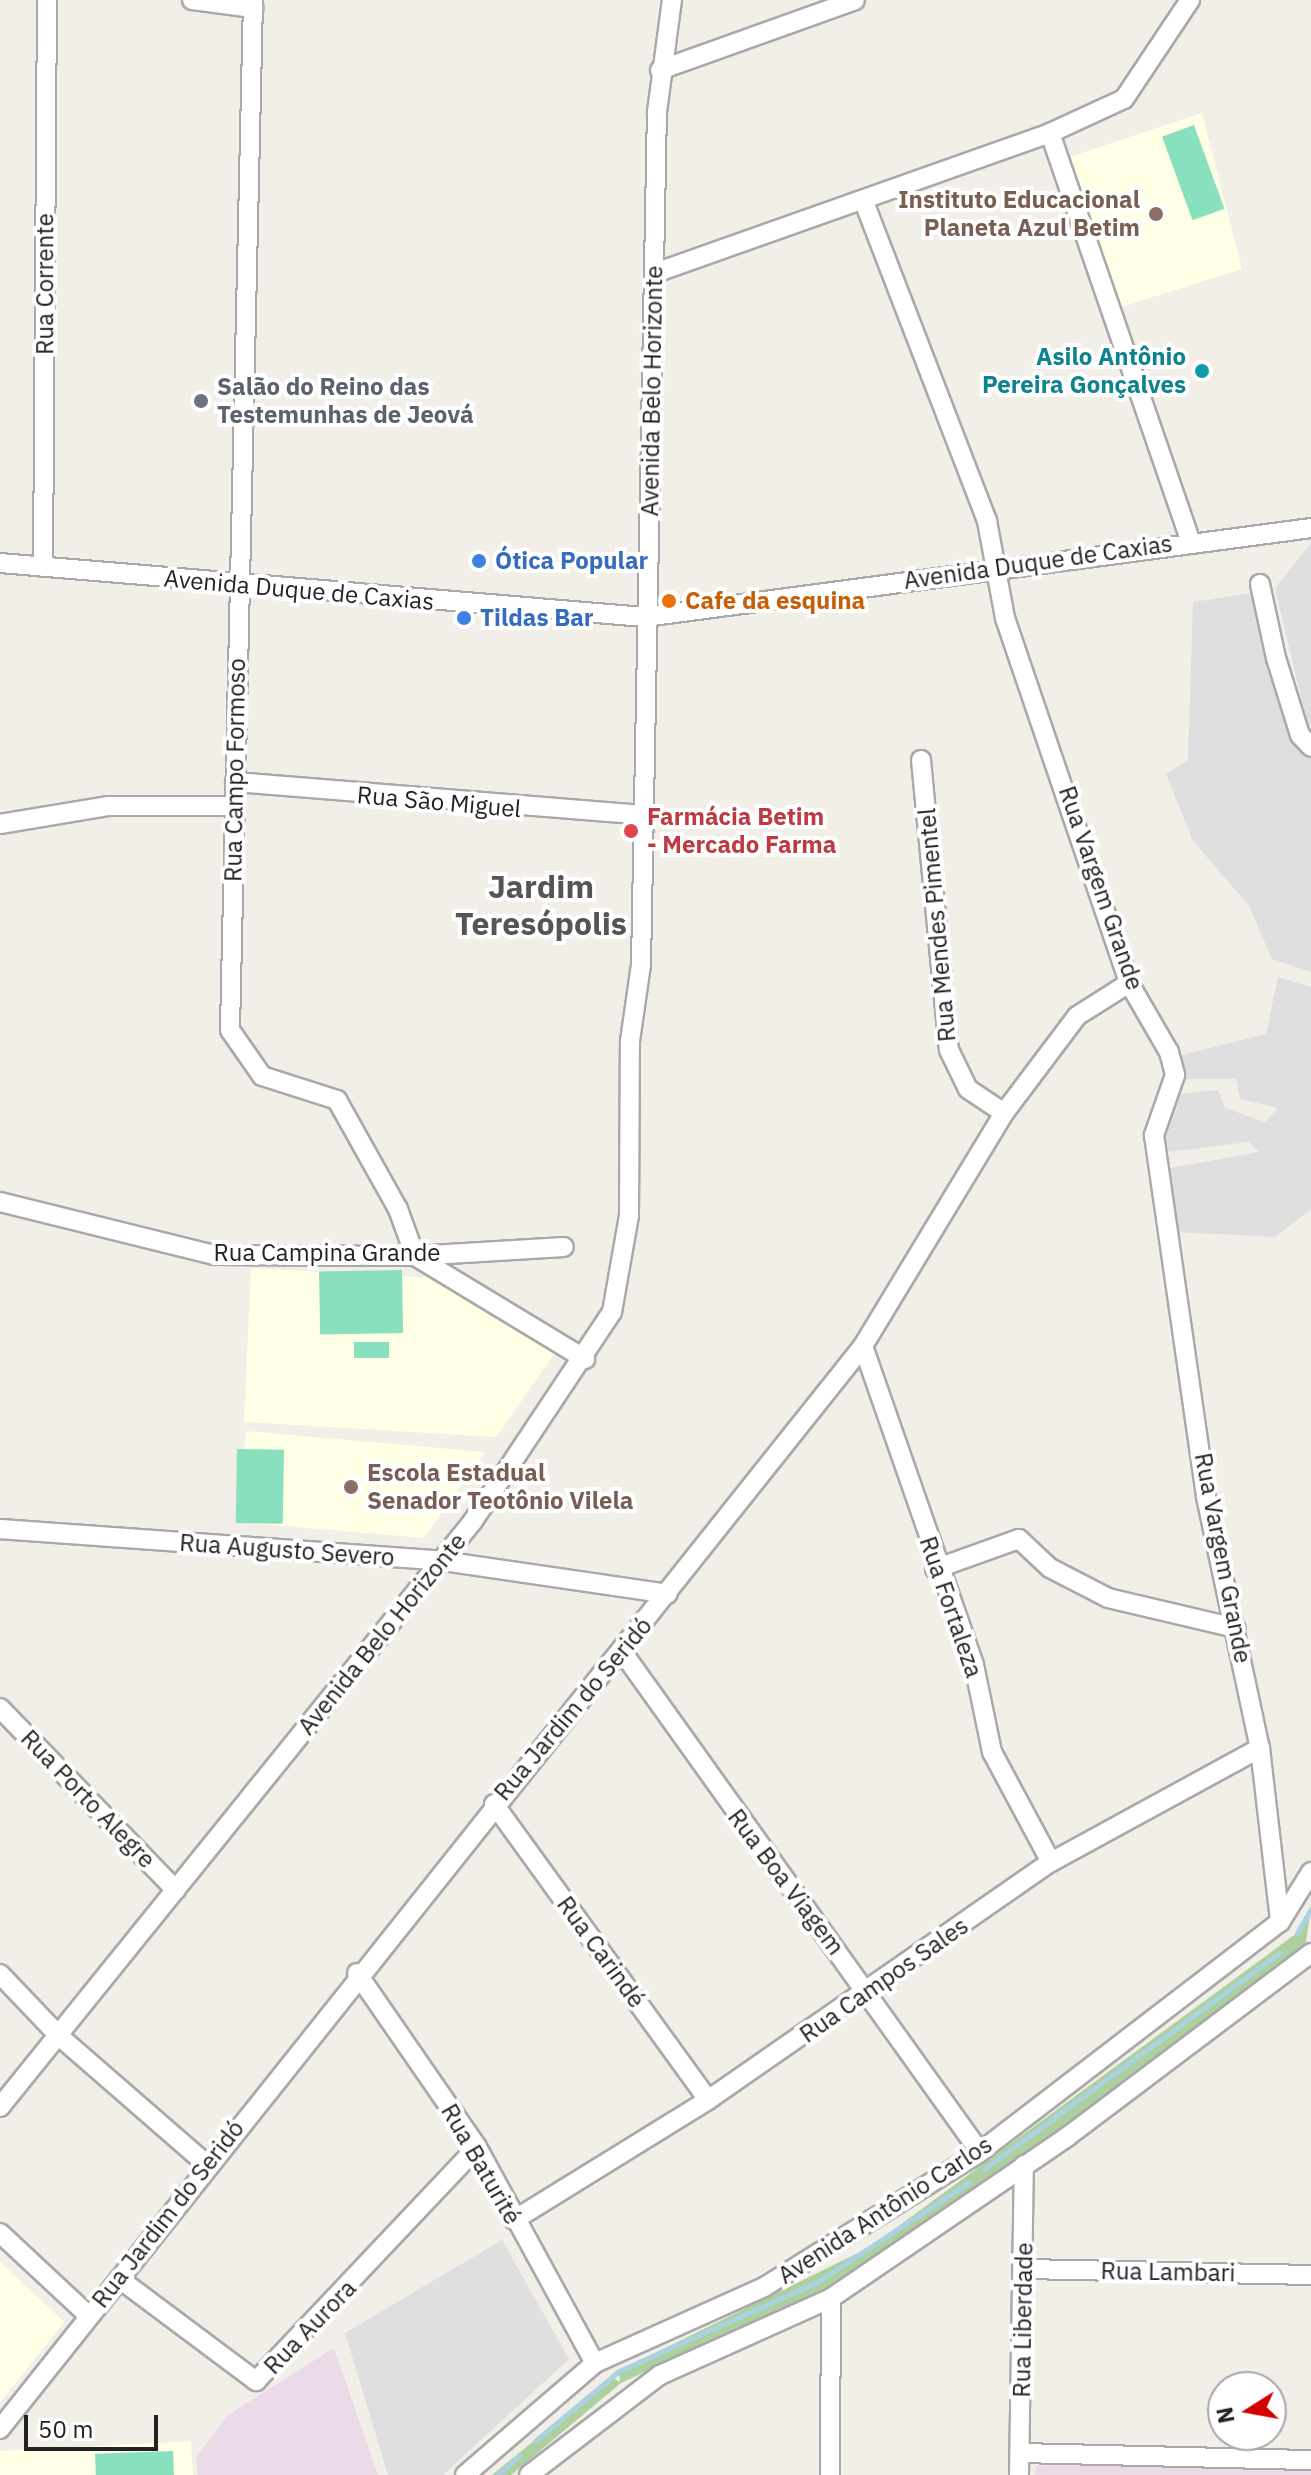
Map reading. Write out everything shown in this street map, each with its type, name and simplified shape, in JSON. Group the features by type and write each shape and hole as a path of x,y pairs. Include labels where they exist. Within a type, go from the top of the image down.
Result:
{"street":[{"name":"Rua Corrente","path":"43,567 47,0"},
{"path":"192,0 253,4"},
{"name":"Avenida Belo Horizonte","path":"0,2107 442,1561 585,1359 612,1312 629,1216 630,1041 641,965 645,617 660,70 672,0"},
{"path":"660,70 855,0"},
{"path":"655,273 864,202 1050,133 1124,99 1190,0"},
{"name":"Rua Campo Formoso","path":"253,4 230,1030 262,1076 337,1100 398,1209 415,1256"},
{"path":"1050,133 1190,540"},
{"name":"Rua Vargem Grande","path":"864,202 987,521 1005,618 1129,983 1175,1075 1154,1135 1206,1497 1260,1748 1280,1922"},
{"name":"Avenida Duque de Caxias","path":"0,563 645,617 998,570 1190,540 1311,528"},
{"path":"1260,584 1276,658 1300,735 1311,747"},
{"name":"Rua Mendes Pimentel","path":"921,760 946,966 949,1050 968,1089 1004,1113"},
{"name":"Rua São Miguel","path":"235,782 644,815"},
{"path":"0,824 108,806 234,806"},
{"name":"Rua Jardim do Seridó","path":"0,2429 88,2315 121,2280 206,2164 357,1973 668,1594 863,1346 1004,1113 1077,1016 1129,983"},
{"name":"Rua Campina Grande","path":"0,1202 214,1255 415,1256 564,1247"},
{"path":"415,1256 585,1359"},
{"name":"Rua Fortaleza","path":"863,1346 935,1569 974,1665 992,1752 1051,1862"},
{"name":"Rua Augusto Severo","path":"0,1529 442,1561 668,1594"},
{"path":"935,1569 1019,1539 1050,1568 1108,1598 1236,1628"},
{"name":"Rua Boa Viagem","path":"621,1650 765,1861 868,1989 980,2152"},
{"name":"Rua Porto Alegre","path":"0,1708 176,1890"},
{"name":"Rua Campos Sales","path":"514,2220 708,2100 1051,1862 1260,1748"},
{"name":"Rua Carindé","path":"494,1804 708,2100"},
{"name":"Avenida Antônio Carlos","path":"465,2475 595,2363 764,2287 980,2152 1280,1922 1311,1872"},
{"name":"Avenida Antônio Carlos","path":"529,2475 660,2375 831,2298 1024,2165 1311,1953"},
{"name":"Rua Baturité","path":"357,1973 477,2147 514,2220 595,2363"},
{"path":"0,1974 59,2036 206,2164"},
{"name":"Rua Aurora","path":"121,2280 256,2381 477,2147"},
{"name":"Rua Liberdade","path":"1019,2475 1025,2269 1024,2165"},
{"path":"0,2233 88,2315"},
{"name":"Rua Lambari","path":"1025,2269 1311,2275"},
{"path":"830,2475 831,2298"},
{"path":"1020,2453 1311,2460"}],"shaded area":[{"name":"Instituto Educacional Planeta Azul Betim","path":"1202,113 1242,269 1121,307 1064,159"},
{"path":"1311,543 1311,724 1308,727 1275,588"},
{"path":"1257,592 1311,746 1311,972 1272,959 1249,906 1193,841 1166,774 1188,760 1193,602"},
{"path":"1278,977 1311,987 1311,1209 1275,1237 1175,1232 1170,1168 1259,1152 1249,1142 1169,1152 1161,1127 1171,1095 1218,1090 1225,1108 1265,1122 1278,1108 1240,1099 1236,1079 1183,1079 1182,1055 1266,1034"},
{"path":"251,1268 435,1278 557,1350 496,1437 244,1422"},
{"name":"Escola Estadual Senador Teotônio Vilela","path":"246,1431 485,1452 424,1538 238,1522"},
{"path":"502,2240 569,2359 443,2475 388,2475 345,2333"},
{"path":"0,2262 64,2322 0,2403"},
{"path":"334,2348 378,2475 198,2475 196,2458 228,2415"},
{"path":"191,2441 193,2475 0,2475 0,2451"},
{"path":"1311,2464 1311,2475 1035,2475 1036,2466"}],"green space":[{"path":"1194,125 1224,209 1192,220 1162,137"},
{"path":"402,1270 403,1333 320,1334 319,1271"},
{"path":"354,1342 389,1342 389,1358 354,1358"},
{"path":"237,1449 284,1450 283,1524 236,1523"},
{"path":"1311,1908 1305,1948 884,2261 621,2383 511,2475 492,2475 612,2377 620,2382 619,2371 870,2247 1297,1933"},
{"path":"173,2451 174,2475 96,2475 95,2454"}],"waterway":[{"path":"1297,1933 1311,1909"},
{"path":"984,2169 1280,1952"},
{"path":"535,2441 619,2371 817,2282 968,2183"},
{"path":"497,2475 519,2456"}],"place":[{"name":"Instituto Educacional Planeta Azul Betim","path":"1156,214"},
{"name":"Asilo Antônio Pereira Gonçalves","path":"1202,371"},
{"name":"Salão do Reino das Testemunhas de Jeová","path":"201,401"},
{"name":"Ótica Popular","path":"479,561"},
{"name":"Cafe da esquina","path":"669,601"},
{"name":"Tildas Bar","path":"464,618"},
{"name":"Farmácia Betim - Mercado Farma","path":"631,831"},
{"name":"Escola Estadual Senador Teotônio Vilela","path":"351,1487"}],"district":[{"name":"Jardim Teresópolis","path":"541,906"}]}
